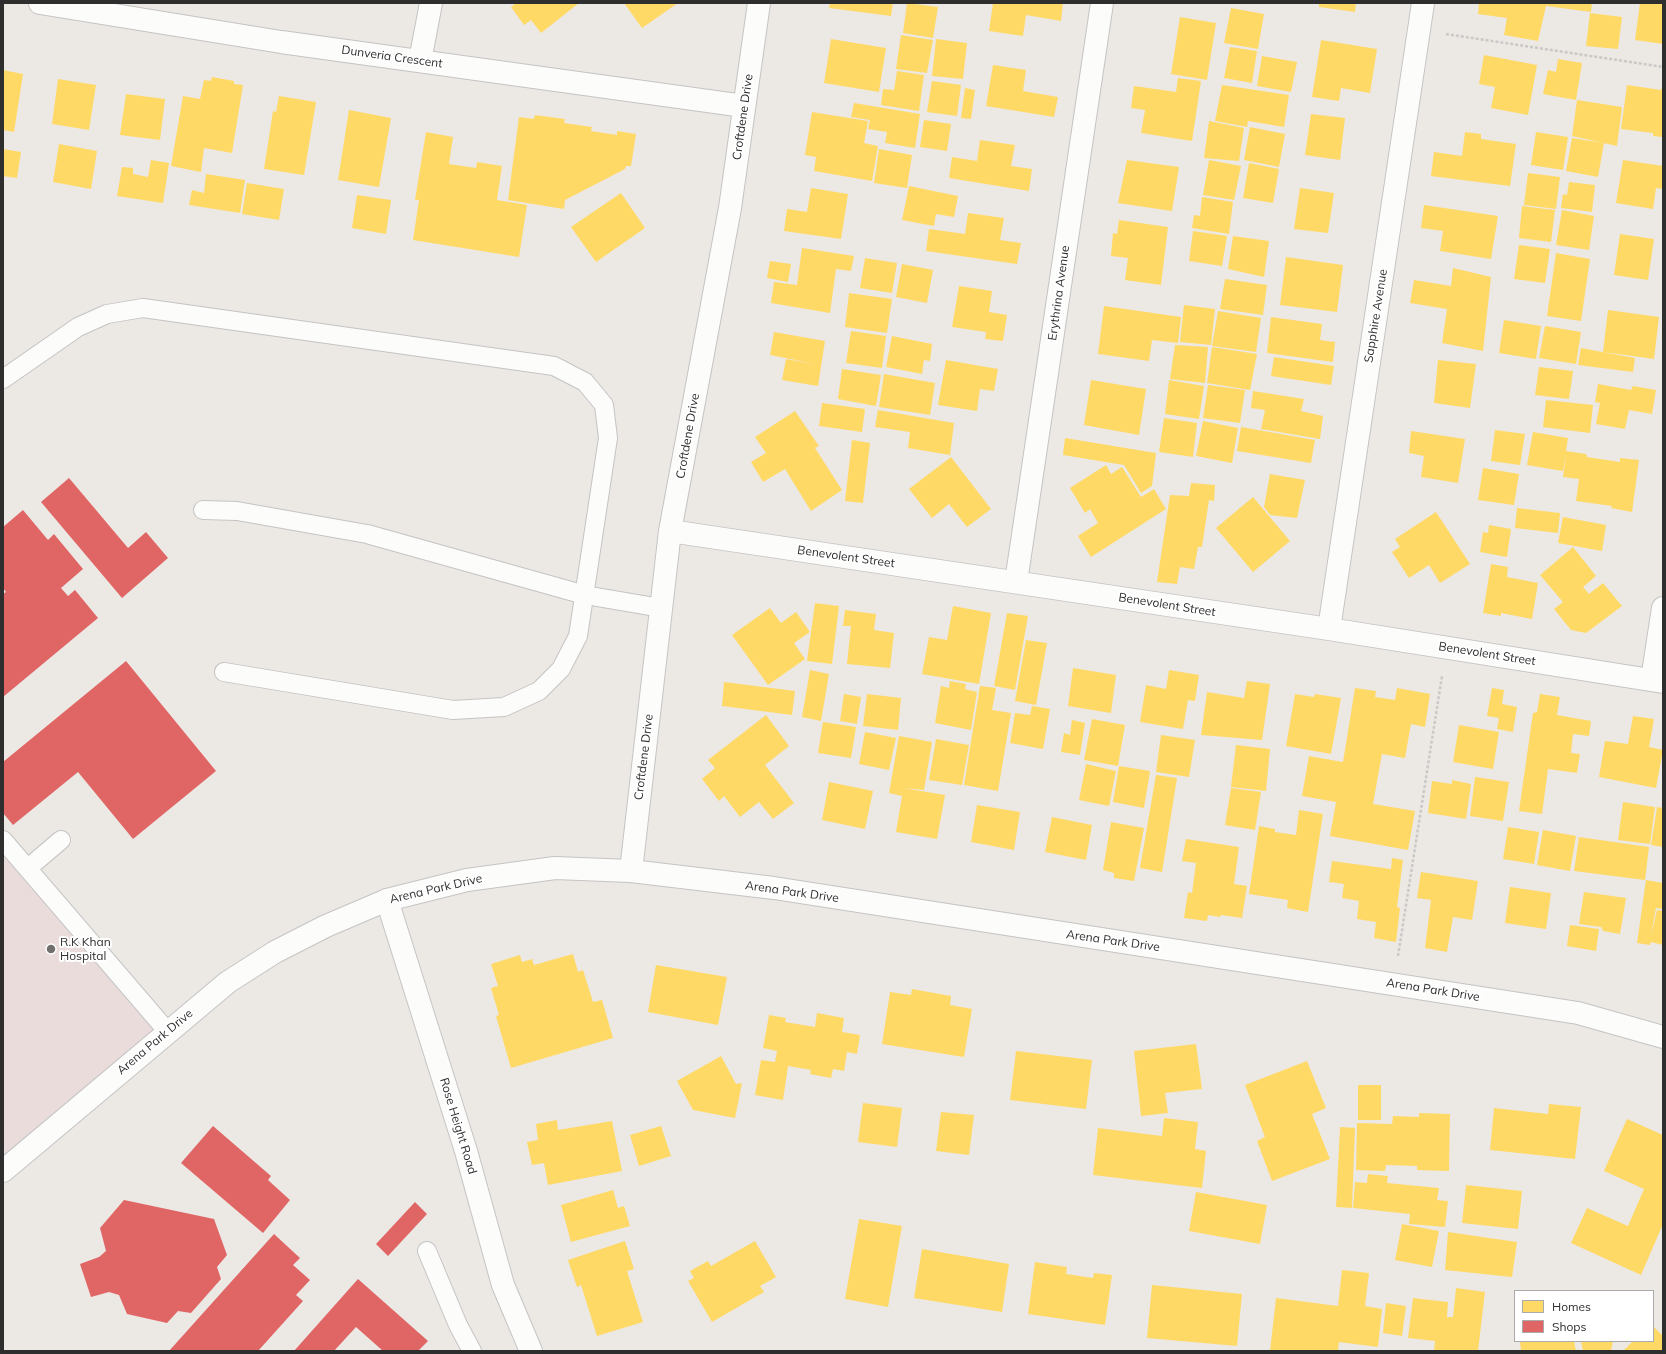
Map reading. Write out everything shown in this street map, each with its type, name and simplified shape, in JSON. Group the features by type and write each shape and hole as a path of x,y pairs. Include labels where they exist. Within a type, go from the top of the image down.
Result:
{"street":[{"name":"Dunveria Crescent","path":"40,3 140,11 281,42 744,106"},
{"path":"420,61 431,3"},
{"name":"Croftdene Drive","path":"631,871 670,531 730,208 759,3"},
{"name":"Erythrina Avenue","path":"1016,582 1102,3"},
{"name":"Sapphire Avenue","path":"1329,629 1423,3"},
{"name":"Benevolent Street","path":"670,531 1329,629 1658,681"},
{"path":"1658,681 1663,608"},
{"name":"Arena Park Drive","path":"3,1171 228,982 275,952 326,926 387,900 467,880 555,868 631,871 774,888 1578,1013 1663,1037"},
{"name":"Rose Height Road","path":"387,900 466,1151 503,1285 531,1351"}],"lane":[{"path":"3,379 78,327 107,314 143,308 554,366 585,382 604,405 608,438 578,636 561,669 539,691 504,708 453,710 224,672"},
{"path":"203,510 237,511 367,534 585,595 661,608"},
{"path":"3,840 168,1032"},
{"path":"28,868 61,840"},
{"path":"427,1251 458,1325 472,1351"}],"path":[{"path":"1419,30 1663,67"},
{"path":"1400,941 1447,648"}],"shaded area":[{"name":"R.K Khan Hospital","path":"3,838 170,1032 3,1173"}],"building: Homes":[{"path":"516,3 579,3 541,33 531,20 524,25 511,7"},
{"path":"624,3 678,3 642,28"},
{"path":"830,3 893,3 891,16 829,8"},
{"path":"907,3 938,7 933,38 903,33"},
{"path":"993,3 1063,3 1061,21 1026,15 1023,36 989,31"},
{"path":"1319,3 1356,3 1355,12 1319,7"},
{"path":"1479,3 1592,3 1591,12 1546,6 1538,41 1504,35 1507,18 1478,14"},
{"path":"1640,3 1663,3 1663,44 1635,40"},
{"path":"1231,8 1264,14 1258,49 1224,43"},
{"path":"1590,13 1622,17 1618,49 1586,46"},
{"path":"1180,17 1216,23 1207,80 1171,74"},
{"path":"901,35 933,40 927,73 896,69"},
{"path":"831,39 886,48 879,92 824,83"},
{"path":"936,39 967,43 963,79 932,76"},
{"path":"1321,40 1377,49 1370,93 1341,88 1339,101 1312,97"},
{"path":"1230,47 1257,51 1252,83 1224,78"},
{"path":"1484,55 1537,65 1528,115 1491,108 1495,87 1479,84"},
{"path":"1262,56 1297,62 1291,92 1257,86"},
{"path":"1558,59 1582,63 1576,100 1543,94 1548,70 1556,72"},
{"path":"993,65 1026,70 1023,91 1058,97 1054,117 986,106"},
{"path":"3,70 23,74 14,132 3,130"},
{"path":"897,71 924,75 919,111 881,105 883,89 894,90"},
{"path":"212,77 234,81 234,84 243,85 232,153 204,148 201,172 171,166 183,96 200,99 204,80 211,81"},
{"path":"1178,78 1201,81 1192,141 1141,133 1145,110 1131,108 1134,86 1176,92"},
{"path":"58,79 96,85 89,130 52,124"},
{"path":"932,81 961,85 957,116 927,112"},
{"path":"1222,85 1289,95 1284,127 1248,121 1247,127 1215,121"},
{"path":"1627,85 1661,90 1663,85 1663,137 1653,136 1653,133 1621,129"},
{"path":"965,88 975,90 971,119 961,118"},
{"path":"126,94 165,99 160,140 120,135"},
{"path":"279,96 316,102 304,175 264,169 273,111 276,112"},
{"path":"1577,100 1622,107 1617,146 1572,136"},
{"path":"854,103 920,114 915,148 885,143 887,132 868,129 870,120 851,117"},
{"path":"349,110 391,118 379,187 338,180"},
{"path":"812,112 868,121 864,143 878,146 872,181 814,171 816,157 805,155"},
{"path":"1311,114 1345,118 1340,160 1305,155"},
{"path":"535,115 565,119 564,123 592,127 591,131 617,135 617,131 636,134 631,166 626,166 625,169 565,200 564,209 508,200 519,117 534,119"},
{"path":"924,120 951,124 947,151 920,147"},
{"path":"1209,121 1244,128 1239,161 1204,158"},
{"path":"1250,127 1285,134 1279,167 1244,160"},
{"path":"426,132 453,137 449,164 476,168 477,162 502,166 497,200 527,205 519,257 413,240 419,200 415,200"},
{"path":"1465,132 1481,134 1481,139 1516,144 1510,186 1431,176 1434,152 1462,156"},
{"path":"1536,132 1568,137 1563,170 1531,165"},
{"path":"1572,138 1604,143 1598,177 1566,171"},
{"path":"980,140 1015,145 1011,166 1032,169 1029,191 949,178 952,157 977,161"},
{"path":"59,144 97,151 91,189 53,182"},
{"path":"3,149 21,152 17,178 3,176"},
{"path":"879,149 912,155 907,188 874,183"},
{"path":"151,160 169,163 163,203 117,196 122,167 133,168 133,174 148,177"},
{"path":"1127,160 1179,167 1172,211 1118,203"},
{"path":"1209,160 1241,166 1234,200 1203,195"},
{"path":"1623,160 1663,166 1663,189 1656,188 1653,209 1616,203"},
{"path":"1249,163 1279,169 1273,203 1243,198"},
{"path":"1528,173 1560,177 1556,209 1524,205"},
{"path":"206,174 245,180 240,213 189,205 192,190 204,193"},
{"path":"1569,182 1595,185 1592,212 1561,208 1563,194 1567,195"},
{"path":"247,183 284,189 279,220 242,214"},
{"path":"909,186 958,196 954,217 936,214 934,226 902,220"},
{"path":"811,188 848,194 841,239 784,231 787,209 807,212"},
{"path":"1300,188 1334,193 1328,233 1294,229"},
{"path":"621,193 645,228 596,262 571,227"},
{"path":"357,195 391,200 386,234 352,228"},
{"path":"1202,197 1233,202 1229,234 1192,228 1194,215 1200,216"},
{"path":"1424,205 1498,216 1491,259 1440,251 1443,231 1421,228"},
{"path":"1522,206 1555,210 1551,242 1519,238"},
{"path":"1562,210 1594,216 1589,250 1556,245"},
{"path":"968,213 1004,218 1000,240 1021,243 1017,264 926,251 929,229 965,234"},
{"path":"1119,220 1168,227 1161,285 1125,280 1128,258 1111,256 1113,233 1117,234"},
{"path":"1193,231 1227,236 1222,266 1189,261"},
{"path":"1620,234 1654,239 1648,280 1614,275"},
{"path":"1233,236 1269,241 1264,277 1228,269"},
{"path":"1519,245 1550,249 1545,283 1514,279"},
{"path":"802,248 854,256 851,271 836,269 830,313 771,303 774,282 797,285"},
{"path":"1556,253 1590,259 1581,321 1547,316"},
{"path":"1286,257 1343,265 1337,312 1280,305"},
{"path":"865,258 897,263 892,293 860,288"},
{"path":"770,261 791,264 788,282 767,278"},
{"path":"902,264 933,270 927,303 896,297"},
{"path":"1453,268 1491,277 1483,351 1442,343 1447,309 1410,303 1414,280 1451,286"},
{"path":"1225,279 1267,285 1263,315 1220,309"},
{"path":"959,286 992,291 989,312 1007,315 1003,341 985,339 986,332 952,327"},
{"path":"849,293 892,299 887,333 845,327"},
{"path":"1184,305 1215,309 1211,345 1180,342"},
{"path":"1104,306 1181,317 1178,343 1152,340 1149,361 1098,354"},
{"path":"1608,310 1659,317 1654,359 1603,352"},
{"path":"1218,311 1261,318 1256,352 1212,346"},
{"path":"1271,317 1322,324 1320,340 1335,342 1333,362 1267,353"},
{"path":"1504,320 1541,326 1536,359 1499,353"},
{"path":"1545,326 1581,332 1576,364 1539,358"},
{"path":"851,331 886,336 882,368 846,363"},
{"path":"774,332 825,341 818,386 782,380 786,359 816,364 770,355"},
{"path":"892,336 932,344 930,361 924,360 922,374 886,367"},
{"path":"1175,345 1208,347 1205,383 1170,379"},
{"path":"1212,347 1257,354 1250,390 1207,383"},
{"path":"1581,348 1635,358 1633,372 1578,365"},
{"path":"1274,357 1334,366 1331,385 1271,376"},
{"path":"946,360 998,369 994,391 980,389 977,411 938,405"},
{"path":"1438,360 1476,364 1470,408 1434,403"},
{"path":"1539,367 1573,371 1569,399 1535,395"},
{"path":"842,369 881,375 876,406 838,399"},
{"path":"884,374 935,383 930,415 879,407"},
{"path":"1091,380 1146,389 1139,435 1084,425"},
{"path":"1169,380 1204,386 1199,419 1165,414"},
{"path":"1598,384 1631,390 1633,386 1656,390 1652,414 1629,410 1625,429 1596,424 1600,403 1595,402"},
{"path":"1208,385 1245,390 1240,423 1203,418"},
{"path":"1253,391 1304,399 1301,411 1323,416 1320,439 1261,429 1265,410 1251,408"},
{"path":"1546,400 1593,405 1590,433 1543,427"},
{"path":"822,403 865,409 862,432 819,426"},
{"path":"878,410 954,423 950,455 908,448 910,432 875,427"},
{"path":"795,411 819,446 815,448 842,490 811,511 785,469 763,482 751,462 766,453 755,437"},
{"path":"1164,418 1197,423 1193,457 1159,452"},
{"path":"1203,421 1238,428 1232,463 1196,456"},
{"path":"1241,427 1315,440 1311,463 1237,451"},
{"path":"1495,430 1525,434 1520,465 1491,461"},
{"path":"1411,431 1465,439 1458,483 1421,477 1424,456 1409,453"},
{"path":"1533,432 1568,438 1566,451 1586,454 1587,457 1620,462 1620,458 1639,460 1632,512 1611,508 1612,506 1576,501 1579,479 1563,477 1566,454 1563,471 1527,465"},
{"path":"1065,438 1156,453 1152,486 1141,493 1124,465 1063,455"},
{"path":"852,440 870,443 863,503 845,501"},
{"path":"951,457 991,509 967,527 949,504 932,518 909,489"},
{"path":"1106,465 1111,474 1122,467 1141,497 1154,489 1166,509 1091,557 1078,536 1098,523 1090,509 1085,513 1070,488"},
{"path":"1483,468 1519,474 1514,505 1478,500"},
{"path":"1270,474 1305,480 1297,518 1270,515 1264,507"},
{"path":"1191,483 1215,485 1214,501 1209,500 1202,547 1198,547 1194,569 1180,567 1177,584 1157,582 1170,495 1189,496"},
{"path":"1253,497 1290,541 1253,572 1216,528"},
{"path":"1517,508 1560,513 1558,533 1515,528"},
{"path":"1436,512 1470,564 1440,583 1429,565 1409,578 1392,552 1400,547 1395,539"},
{"path":"1563,517 1606,525 1602,551 1558,543"},
{"path":"1489,525 1511,529 1507,557 1480,552 1483,532 1488,533"},
{"path":"1573,547 1596,576 1583,587 1589,594 1603,583 1622,606 1586,633 1571,630 1554,609 1563,602 1540,575"},
{"path":"1491,564 1508,567 1507,577 1538,583 1532,619 1501,613 1501,616 1483,613"},
{"path":"815,603 839,606 832,664 807,661"},
{"path":"953,606 991,613 979,684 922,674 929,637 947,640"},
{"path":"770,608 781,623 796,612 810,632 794,643 805,659 768,685 732,635"},
{"path":"845,610 876,614 874,630 894,633 890,668 847,664 851,626 843,626"},
{"path":"1007,613 1028,616 1015,690 994,686"},
{"path":"1026,640 1047,643 1036,705 1015,701"},
{"path":"1073,668 1116,675 1111,713 1068,706"},
{"path":"810,670 829,674 821,721 802,717"},
{"path":"1169,670 1199,675 1195,701 1188,700 1183,729 1140,722 1146,685 1166,689"},
{"path":"950,681 966,684 965,689 977,692 971,730 935,723 941,686 949,688"},
{"path":"1247,681 1270,684 1262,740 1201,735 1207,692 1244,698"},
{"path":"724,682 795,691 792,715 722,706"},
{"path":"980,686 996,688 992,710 1011,713 998,791 964,785"},
{"path":"1355,688 1376,691 1375,697 1395,700 1397,688 1430,694 1425,727 1411,724 1405,758 1382,754 1373,804 1415,811 1408,850 1330,836 1336,802 1302,796 1309,756 1343,762"},
{"path":"1492,688 1504,690 1502,704 1517,707 1513,732 1497,729 1499,718 1487,716"},
{"path":"844,694 861,697 857,724 840,721"},
{"path":"867,694 901,698 898,730 863,726"},
{"path":"1295,694 1314,697 1315,694 1341,698 1331,754 1286,746"},
{"path":"1540,694 1560,697 1557,715 1591,721 1589,736 1573,734 1571,753 1580,754 1577,773 1548,769 1542,814 1519,811 1533,713 1537,712"},
{"path":"1032,706 1050,709 1043,749 1010,743 1015,713 1030,715"},
{"path":"766,715 789,746 765,765 794,803 773,819 759,802 740,817 724,796 719,801 702,779 715,768 708,760"},
{"path":"1633,716 1654,719 1649,747 1663,750 1656,788 1599,777 1605,741 1628,744"},
{"path":"1092,719 1125,725 1118,766 1084,760"},
{"path":"1072,720 1085,723 1080,755 1061,752 1064,733 1070,735"},
{"path":"823,722 856,727 851,758 818,753"},
{"path":"1459,725 1499,732 1493,769 1453,762"},
{"path":"865,732 896,738 889,770 859,764"},
{"path":"1161,735 1195,740 1189,777 1156,772"},
{"path":"899,736 932,742 924,790 903,788 945,795 937,839 896,832 902,796 889,793"},
{"path":"936,739 969,745 962,785 929,780"},
{"path":"1236,745 1270,749 1266,791 1231,787"},
{"path":"1086,764 1116,771 1109,806 1079,800"},
{"path":"1119,766 1150,771 1144,808 1113,802"},
{"path":"1156,775 1177,778 1162,872 1140,868"},
{"path":"1475,777 1509,782 1503,821 1470,816"},
{"path":"1452,780 1471,784 1466,819 1428,813 1432,781 1452,784"},
{"path":"829,782 873,791 865,829 822,820"},
{"path":"1231,788 1261,792 1255,830 1225,825"},
{"path":"1623,802 1655,807 1650,844 1618,840"},
{"path":"977,805 1020,812 1014,850 971,842"},
{"path":"1657,807 1663,808 1663,847 1651,845"},
{"path":"1299,810 1323,814 1308,912 1287,908 1288,900 1249,894 1259,826 1275,829 1275,832 1296,835"},
{"path":"1052,817 1092,825 1086,860 1045,852"},
{"path":"1111,822 1144,828 1134,881 1114,878 1114,873 1103,870"},
{"path":"1508,827 1539,832 1534,864 1503,859"},
{"path":"1543,830 1576,836 1570,871 1537,865"},
{"path":"1579,837 1649,847 1645,880 1574,871"},
{"path":"1186,839 1239,847 1234,884 1247,886 1242,918 1208,915 1207,921 1184,918 1188,892 1192,893 1196,863 1182,861"},
{"path":"1392,858 1403,860 1397,907 1400,908 1396,942 1374,938 1376,922 1357,919 1359,901 1342,898 1344,884 1329,882 1332,861 1391,869"},
{"path":"1421,872 1478,881 1472,920 1453,917 1447,952 1425,948 1431,900 1417,898"},
{"path":"1646,880 1663,883 1663,909 1656,908 1651,936 1657,910 1663,911 1663,945 1651,942 1650,945 1637,943"},
{"path":"1510,887 1551,893 1546,929 1505,923"},
{"path":"1584,892 1626,898 1620,934 1603,931 1601,927 1579,924"},
{"path":"1570,925 1599,929 1596,951 1567,946"},
{"path":"573,954 578,972 583,970 593,1002 602,1000 613,1038 511,1068 496,1016 499,1015 491,988 498,986 491,964 520,955 522,962 532,959 534,965"},
{"path":"656,965 727,977 718,1025 648,1012"},
{"path":"912,989 951,996 950,1005 972,1009 964,1057 882,1044 890,992 911,995"},
{"path":"817,1013 844,1018 842,1032 860,1035 857,1054 847,1052 844,1071 833,1069 831,1078 810,1074 811,1070 788,1066 783,1100 755,1095 761,1060 775,1062 777,1051 763,1048 769,1015 786,1018 785,1022 815,1027"},
{"path":"1196,1044 1202,1089 1165,1093 1168,1113 1141,1116 1134,1051"},
{"path":"1016,1051 1092,1060 1086,1109 1010,1100"},
{"path":"721,1056 736,1084 742,1083 735,1118 693,1110 677,1081"},
{"path":"1307,1061 1326,1108 1312,1114 1330,1159 1272,1181 1257,1141 1265,1137 1245,1085"},
{"path":"1358,1085 1381,1085 1381,1120 1358,1120"},
{"path":"863,1103 902,1108 897,1147 858,1142"},
{"path":"1549,1104 1581,1107 1575,1159 1490,1150 1494,1108 1548,1114"},
{"path":"941,1112 974,1115 969,1155 936,1151"},
{"path":"1419,1113 1450,1114 1449,1171 1417,1170 1417,1166 1386,1165 1385,1171 1356,1170 1357,1123 1392,1124 1393,1116 1419,1117"},
{"path":"1164,1118 1198,1122 1195,1149 1206,1151 1202,1188 1093,1175 1098,1128 1162,1136"},
{"path":"1627,1119 1663,1135 1663,1224 1641,1275 1571,1243 1587,1208 1628,1226 1644,1189 1604,1171"},
{"path":"557,1120 558,1130 612,1121 622,1171 548,1185 544,1163 532,1165 527,1142 538,1140 536,1124"},
{"path":"661,1126 671,1156 639,1166 630,1135"},
{"path":"1340,1127 1355,1128 1352,1208 1336,1207"},
{"path":"1368,1174 1388,1176 1387,1183 1439,1188 1437,1200 1448,1201 1445,1227 1409,1224 1410,1214 1353,1208 1355,1182 1367,1183"},
{"path":"1466,1185 1522,1191 1518,1229 1462,1223"},
{"path":"613,1190 618,1208 624,1206 630,1226 571,1242 561,1205"},
{"path":"1196,1192 1267,1205 1260,1244 1189,1231"},
{"path":"859,1219 902,1226 888,1307 845,1299"},
{"path":"1402,1224 1439,1231 1432,1267 1395,1260"},
{"path":"1448,1232 1517,1242 1512,1277 1445,1270"},
{"path":"625,1241 634,1269 627,1271 643,1322 597,1336 581,1285 577,1287 568,1260"},
{"path":"755,1241 776,1277 760,1286 764,1292 712,1322 688,1281 694,1278 690,1271 708,1261 711,1266"},
{"path":"922,1249 1009,1264 1002,1312 914,1298"},
{"path":"1035,1262 1067,1267 1066,1274 1093,1278 1094,1273 1112,1275 1105,1325 1028,1314"},
{"path":"1342,1270 1369,1273 1365,1306 1382,1309 1378,1347 1339,1342 1338,1351 1270,1351 1276,1298 1338,1306"},
{"path":"1152,1285 1242,1294 1237,1346 1147,1338"},
{"path":"1456,1288 1485,1292 1478,1351 1434,1351 1435,1341 1408,1338 1413,1298 1448,1302 1447,1317 1453,1317"},
{"path":"1386,1303 1406,1306 1402,1336 1383,1333"},
{"path":"1654,1327 1663,1336 1663,1351 1623,1351 1632,1342 1654,1342"},
{"path":"1520,1342 1574,1342 1576,1351 1521,1351"},
{"path":"1581,1342 1613,1342 1611,1351 1583,1351"}],"building: Shops":[{"path":"69,478 128,548 146,532 168,558 122,598 41,502"},
{"path":"23,510 48,540 54,534 83,569 61,588 68,596 75,590 98,618 3,697 3,594 6,592 3,588 3,527"},
{"path":"126,661 216,771 133,839 78,772 13,825 3,813 3,762"},
{"path":"213,1126 271,1176 268,1180 290,1200 263,1233 181,1163"},
{"path":"124,1200 214,1219 227,1255 217,1267 221,1279 191,1313 178,1311 167,1323 127,1314 119,1295 109,1292 91,1297 80,1264 99,1257 106,1251 100,1228"},
{"path":"415,1202 427,1214 388,1256 376,1244"},
{"path":"274,1234 300,1258 293,1265 310,1280 296,1295 303,1301 258,1351 169,1351"},
{"path":"358,1279 428,1341 418,1351 383,1351 356,1327 334,1351 294,1351"}],"place":[{"name":"R.K Khan Hospital","path":"51,949"}]}
